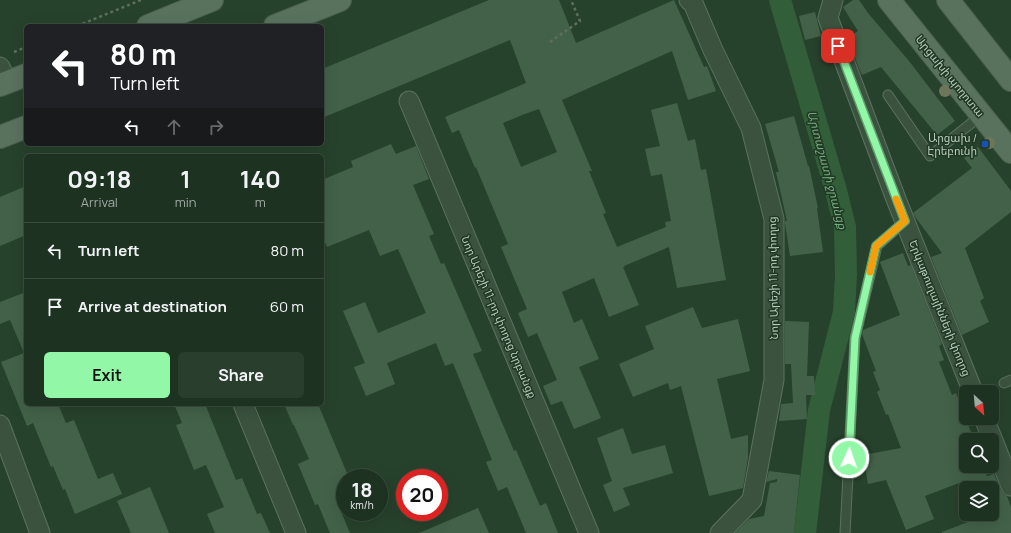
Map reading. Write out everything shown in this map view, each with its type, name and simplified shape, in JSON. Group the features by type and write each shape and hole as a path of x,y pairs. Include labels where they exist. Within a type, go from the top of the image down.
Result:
{"main road":[{"path":"153,24 212,0"},
{"path":"280,24 340,0"},
{"name":"Արցախի պողոտա","path":"889,0 1011,152"},
{"path":"948,0 1011,80"},
{"path":"0,137 24,128"}],"street":[{"name":"Նոր Արեշի 11-րդ փողոց","path":"689,0 692,3 751,128 774,219 774,380 752,500 720,533"},
{"name":"Երկաթուղայինների փողոց","path":"833,0 828,18 905,221 970,385"},
{"name":"Նոր Արեշի 11-րդ փողոց նրբանցք","path":"409,101 589,533"},
{"path":"244,406 296,533"},
{"path":"0,425 40,533"},
{"path":"987,425 1011,486"}],"lane":[{"path":"888,95 930,156 981,115"},
{"path":"845,533 855,338 876,246 905,221"}],"path":[{"path":"82,24 141,0"},
{"path":"550,42 580,21 571,0"}],"building":[{"path":"489,0 559,0 576,43 674,0 704,67 707,66 716,91 688,100 672,51 562,100 592,171 589,171 606,213 603,214 617,247 666,227 665,222 671,221 662,174 651,176 645,149 660,146 651,110 677,103 688,141 695,139 701,170 706,169 726,280 677,288 669,247 623,267 639,305 609,317 594,278 562,292 574,323 582,319 599,359 579,367 601,418 574,429 562,401 551,405 543,386 557,380 537,333 528,337 518,313 527,309 501,247 508,244 459,130 452,133 445,117 526,83 510,40 324,117 324,68","holes":["539,109 557,152 521,167 503,123"]},
{"path":"853,0 859,0 868,13 909,61 955,121 937,135 881,67 862,75 847,38 858,31 843,7"},
{"path":"815,12 821,36 805,40 799,16"},
{"path":"794,116 809,166 818,208 823,252 790,256 785,223 785,221 787,221 776,172 779,172 765,124"},
{"path":"391,144 396,154 416,146 429,179 413,185 434,234 429,236 441,264 444,263 482,351 473,354 514,451 516,450 540,506 546,503 558,533 526,533 507,487 498,491 486,462 492,460 453,363 445,366 436,343 387,363 395,384 366,396 354,367 365,363 343,311 365,302 378,333 426,313 398,249 380,256 369,230 327,247 324,240 324,179 353,167 351,161"},
{"path":"978,147 1011,191 1011,212 965,248 984,298 980,301 989,322 962,335 931,257 942,253 913,213 972,168 964,158"},
{"path":"24,187 24,236 0,246 0,197"},
{"path":"903,253 908,266 911,265 942,344 939,346 944,360 939,362 952,395 956,393 959,401 959,425 968,425 971,433 959,433 959,473 986,473 987,476 994,474 997,481 959,481 959,483 925,496 934,519 906,530 886,480 868,484 863,455 901,448 888,414 886,415 877,392 880,390 873,372 876,371 862,334 863,330 900,315 880,262"},
{"path":"24,293 24,353 10,320 0,324 0,302"},
{"path":"693,307 702,328 738,319 750,371 717,379 731,439 748,435 748,458 743,488 709,496 681,386 670,390 668,383 633,397 619,364 654,349 645,326"},
{"path":"785,321 809,322 807,376 814,376 815,395 806,395 807,419 779,421 781,404 793,403 791,364 785,364"},
{"path":"24,353 24,406 59,406 66,423 74,420 98,479 113,473 122,494 75,514 65,489 63,490 53,466 51,467 33,423 27,426 1,362"},
{"path":"175,406 206,406 236,480 242,478 257,514 261,513 270,533 215,533 207,514 224,507 206,465 194,470 176,425 182,423"},
{"path":"285,406 319,406 345,469 336,469 336,521 345,521 350,533 330,533 318,504 315,505 298,464 309,459"},
{"path":"623,428 632,454 665,445 673,473 623,488 630,505 614,512 603,485 612,481 597,438"},
{"path":"769,471 800,475 794,533 735,533 749,519 764,516 770,483 777,482 777,479 766,482"},
{"path":"999,485 1007,496 1011,507 1011,533 942,532 970,521 999,521"},
{"path":"150,487 169,533 131,533 117,501"},
{"path":"478,508 489,533 419,533"}],"waterway":[{"name":"Արտաշատի ջրանցք","path":"780,0 835,187 845,227 846,275 844,312 819,410 805,533"}],"slow traffic":[{"path":"870,272 876,246 905,221 896,199"}],"place":[{"name":"Արցախ / Էրեբունի","path":"985,144"}],"route":[{"path":"838,46 905,221 876,246 855,338 849,458"}]}
